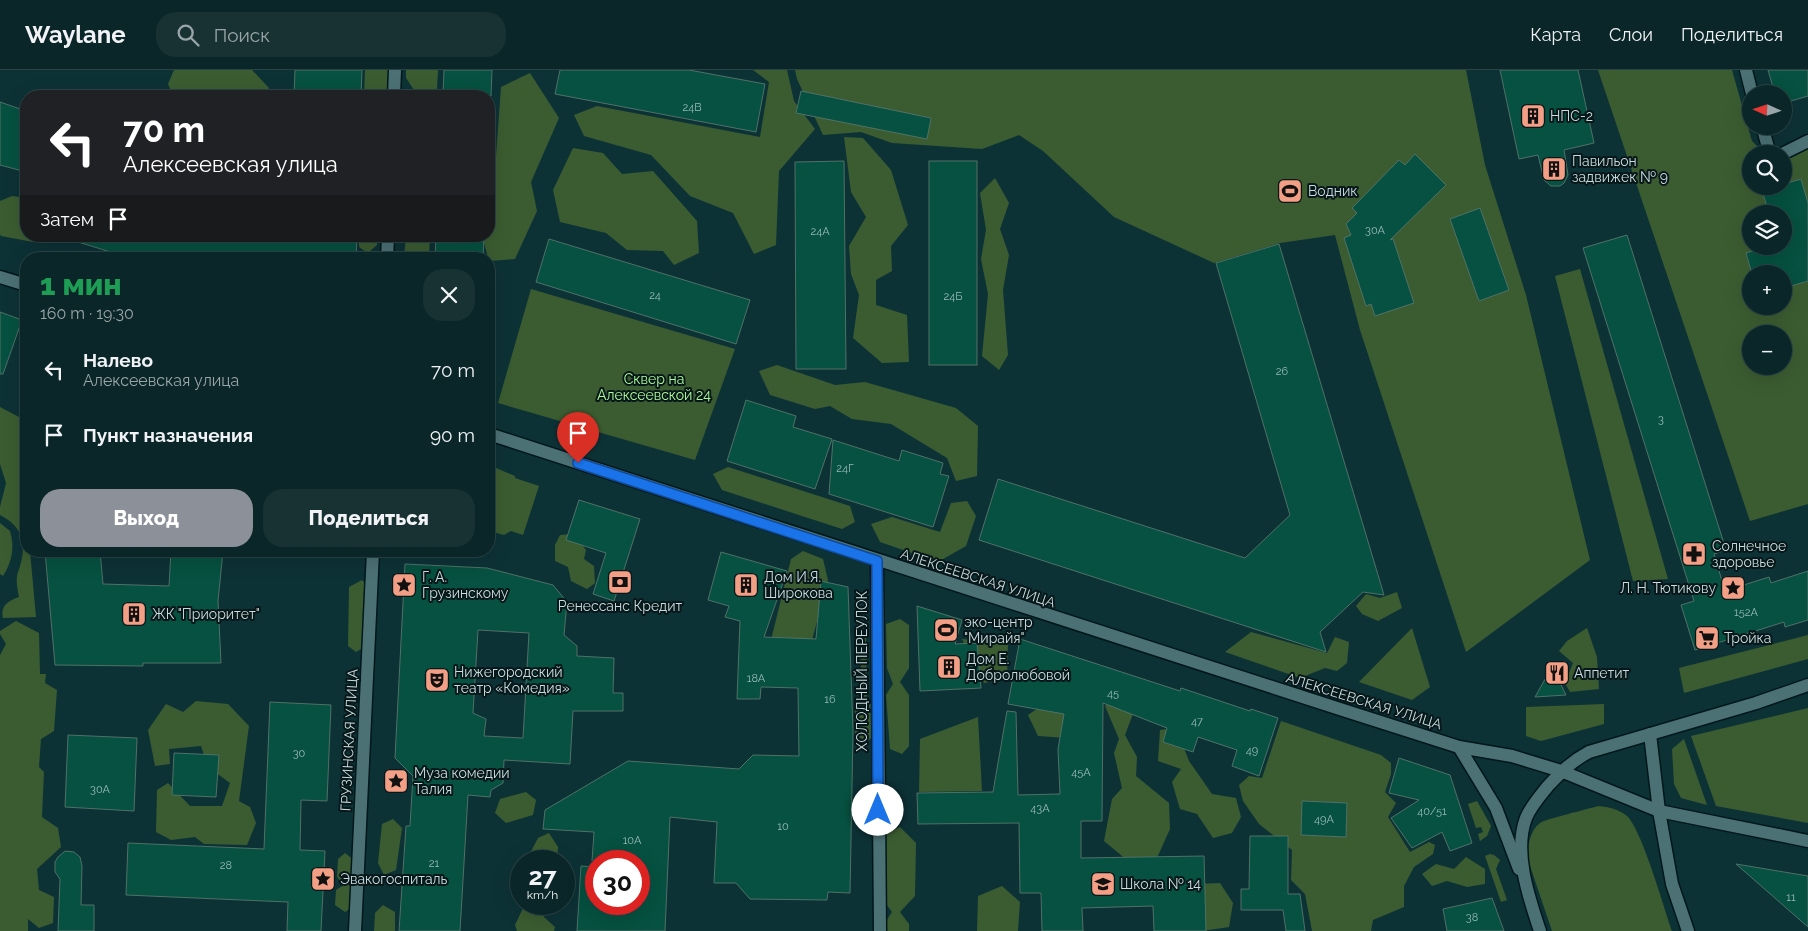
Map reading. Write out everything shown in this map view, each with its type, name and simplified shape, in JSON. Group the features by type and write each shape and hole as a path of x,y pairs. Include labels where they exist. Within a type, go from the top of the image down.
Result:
{"street":[{"path":"394,90 395,70"},
{"path":"1746,70 1750,85"},
{"path":"1792,149 1808,140"},
{"path":"0,277 20,283"},
{"name":"АЛЕКСЕЕВСКАЯ УЛИЦА","path":"495,436 877,561 1459,746 1512,756 1561,771 1659,810 1808,841"},
{"name":"ГРУЗИНСКАЯ УЛИЦА","path":"355,931 373,557"},
{"name":"ХОЛОДНЫЙ ПЕРЕУЛОК","path":"877,561 880,931"},
{"path":"1525,885 1521,838 1526,818 1537,799 1561,771 1574,760 1589,752 1808,686"},
{"path":"1650,734 1659,810 1672,884 1688,931"},
{"path":"1459,746 1496,808 1540,931"}],"green space":[{"path":"174,70 252,70 269,88 268,90 170,90 168,84"},
{"path":"365,70 391,70 390,90 364,90"},
{"path":"406,70 438,70 437,89 434,90 414,90 406,78"},
{"path":"753,70 787,70 794,101 815,129 779,171 776,245 754,254 733,213 690,196 651,155 584,136 574,115 597,106 760,137 769,82"},
{"name":"Водник","path":"795,70 1466,70 1485,165 1526,295 1590,560 1466,652 1360,330 1335,235 1280,243 1214,263 1114,217 1043,151 1019,135 982,149 892,143 861,132 823,135 797,79"},
{"path":"1598,70 1732,70 1742,106 1742,135 1750,135 1756,145 1742,145 1742,195 1792,195 1792,151 1808,146 1808,504 1750,521"},
{"path":"530,73 559,118 531,182 537,211 515,259 495,261 495,252 486,252 484,242 495,242 495,170 501,87"},
{"path":"844,137 863,138 891,170 908,225 891,246 892,271 876,280 876,305 907,315 909,362 882,363 853,338 859,295 851,274 849,246 866,217 851,192"},
{"path":"573,148 603,153 622,174 653,171 697,221 699,253 674,265 663,251 627,250 606,233 560,222 553,190"},
{"path":"995,178 1009,203 1000,229 1009,255 1003,290 1008,355 999,370 982,356 988,294 981,259 986,230 980,193"},
{"path":"12,196 20,197 20,240 1,236 0,201"},
{"path":"359,242 377,242 377,245 369,252 359,247"},
{"path":"405,242 430,242 429,252 404,252"},
{"path":"1580,269 1668,579 1633,581 1555,276"},
{"name":"Сквер на Алексеевской 24","path":"531,289 735,349 695,460 498,403"},
{"path":"777,365 835,385 865,382 956,408 978,426 977,476 956,481 947,458 891,424 852,419 830,406 815,409 770,395 759,371"},
{"path":"0,407 19,417 20,534 13,524 0,515 6,483 0,464"},
{"path":"728,467 850,506 855,522 842,529 722,490 713,474"},
{"path":"495,469 539,486 523,535 511,531 504,535 495,533"},
{"path":"967,501 976,516 966,546 938,562 880,542 871,524 892,517 940,532 951,503"},
{"path":"0,523 10,531 12,543 9,565 3,576 0,574"},
{"path":"574,534 586,550 584,559 594,566 595,583 587,589 571,581 568,567 555,561 555,545 560,535"},
{"path":"803,551 823,559 828,580 811,644 768,652 791,559"},
{"path":"31,557 36,617 3,618 2,614 6,604 19,597 17,576 22,558"},
{"path":"362,580 374,593 366,646 356,652 348,646 349,587"},
{"path":"1397,592 1402,608 1378,621 1362,614 1356,606 1366,594 1380,598"},
{"path":"900,619 909,625 909,668 900,682 909,695 909,746 902,754 890,749 886,695 893,684 887,668 886,624"},
{"path":"16,621 39,633 40,674 46,674 45,683 57,690 54,731 41,739 39,767 44,772 42,817 58,828 61,847 37,869 39,890 54,897 53,923 39,928 28,919 28,931 0,931 0,655 6,644 0,631"},
{"path":"1412,628 1430,687 1412,700 1359,682"},
{"path":"1587,628 1597,657 1599,689 1570,692 1565,683 1573,663 1559,651 1567,641"},
{"path":"1251,632 1327,653 1335,637 1349,642 1347,663 1337,671 1325,668 1300,678 1225,652"},
{"path":"1808,635 1808,659 1684,693 1679,668"},
{"path":"866,636 867,701 876,706 877,734 866,742 855,734 855,707 862,703 860,637"},
{"path":"962,639 1008,644 1007,679 984,683"},
{"path":"1116,697 1133,714 1125,735 1137,757 1136,776 1169,803 1170,829 1156,860 1128,861 1104,841 1112,799 1122,788 1114,753 1119,739 1105,706"},
{"path":"196,701 228,704 249,726 239,801 250,807 256,823 247,845 204,844 195,837 171,840 156,832 157,790 168,783 190,806 222,806 230,783 208,767 201,746 169,749 170,764 155,766 148,730 166,704 183,712"},
{"path":"1604,704 1604,724 1541,741 1526,736 1526,707"},
{"path":"1041,706 1069,710 1067,738 1038,736 1028,715"},
{"path":"1808,708 1808,823 1716,806 1691,736"},
{"path":"978,717 982,791 919,792 920,739"},
{"path":"1281,721 1381,755 1391,763 1391,774 1385,792 1396,803 1388,817 1410,852 1429,842 1435,845 1433,854 1414,867 1404,886 1404,907 1373,920 1371,931 1312,931 1305,894 1291,880 1292,850 1259,824 1243,801 1239,785 1249,776 1262,778"},
{"path":"1176,728 1189,761 1212,794 1236,798 1241,817 1232,833 1213,838 1197,814 1180,809 1172,782 1181,769 1158,761 1160,730"},
{"path":"1684,739 1707,805 1681,798 1674,784 1672,749"},
{"path":"526,792 536,800 533,815 506,823 495,813 500,799"},
{"path":"1477,801 1491,826 1487,836 1480,841 1478,834 1483,832 1481,827 1476,828 1468,804"},
{"path":"1598,806 1620,812 1627,816 1633,824 1646,852 1672,931 1552,931 1527,857 1532,834 1537,826 1544,821"},
{"path":"393,819 402,828 396,870 384,875 378,863 382,824"},
{"path":"900,827 916,843 915,896 900,912 909,924 909,931 883,931 883,926 892,912 884,901 884,835"},
{"path":"549,833 558,847 558,850 532,850 538,838"},
{"path":"345,853 355,861 354,877 349,885 355,892 354,906 345,912 335,905 336,890 344,885 337,877 338,859"},
{"path":"1490,854 1500,860 1496,869 1507,900 1501,902 1485,856"},
{"path":"1466,857 1485,869 1485,884 1467,887 1447,881 1432,886 1422,874 1436,864 1454,869"},
{"path":"1220,883 1233,903 1229,927 1202,931 1197,884"},
{"path":"1002,886 1020,902 1018,931 977,931 978,896"},
{"path":"383,905 395,912 395,931 374,931 375,913"},
{"path":"520,915 544,915 555,927 554,931 517,931 515,925"}],"building":[{"path":"295,70 362,70 361,90 294,90"},
{"path":"444,70 492,70 491,90 443,90"},
{"path":"560,70 689,70 765,84 756,132 555,94"},
{"path":"1500,70 1578,70 1594,143 1564,150 1568,175 1560,186 1551,186 1544,180 1538,155 1519,159"},
{"path":"1768,70 1808,70 1808,96 1792,101 1792,85 1772,85"},
{"path":"801,91 931,118 927,139 796,113"},
{"path":"0,102 20,109 20,170 0,165"},
{"path":"1415,154 1446,185 1390,240 1393,239 1414,303 1375,316 1371,304 1366,306 1344,238 1351,235 1346,224 1357,213 1352,208 1399,160 1405,165"},
{"path":"844,161 846,369 796,369 795,162"},
{"path":"929,161 977,161 977,365 929,365"},
{"path":"1801,179 1808,203 1808,281 1792,286 1792,265 1749,265 1747,255 1792,255 1792,205 1766,205 1763,195 1792,195 1792,182"},
{"path":"1480,208 1509,290 1479,301 1450,219"},
{"path":"1627,235 1726,550 1714,554 1725,591 1769,577 1771,583 1808,571 1808,620 1785,627 1784,622 1695,650 1681,605 1694,601 1583,248"},
{"path":"549,239 750,300 736,344 536,282"},
{"path":"78,242 357,242 356,252 110,252"},
{"path":"436,242 484,242 483,252 435,252"},
{"path":"1279,244 1384,595 1363,592 1320,632 1326,652 979,540 998,479 1245,558 1290,515 1216,263"},
{"path":"0,312 20,319 20,326 3,374 0,374"},
{"path":"746,400 796,416 793,427 832,439 815,489 727,461"},
{"path":"833,440 899,461 902,450 943,463 940,474 949,476 933,527 829,494"},
{"path":"579,500 640,519 614,601 593,594 606,553 566,540"},
{"path":"721,552 787,571 764,637 816,639 821,581 848,587 853,731 850,893 828,892 827,900 750,899 736,883 714,883 717,822 670,817 665,931 577,931 581,866 585,866 585,915 650,915 650,850 593,850 594,832 543,829 545,810 628,761 739,769 753,755 799,756 798,688 761,687 760,699 737,699 740,621 725,617 729,606 708,600"},
{"name":"ЖК \"Приоритет\"","path":"46,557 101,557 103,584 169,586 171,557 222,557 218,601 221,663 143,663 143,666 55,665"},
{"name":"Нижегородский театр «Комедия»","path":"405,564 487,568 553,585 567,602 564,635 577,646 577,656 614,658 613,693 623,693 623,711 573,711 570,764 504,760 503,783 491,790 490,797 468,795 460,931 399,931 406,826 410,826 413,776 395,758","holes":["478,630 529,633 523,738 484,736 486,719 473,713"]},
{"name":"Дом Е. Добролюбовой","path":"917,606 962,620 955,644 977,643 981,688 920,691"},
{"path":"1020,639 1180,691 1181,688 1250,711 1251,709 1278,718 1259,776 1232,766 1237,750 1198,737 1193,752 1163,742 1167,728 1103,703 1102,821 1081,821 1081,858 1204,856 1206,931 1154,931 1153,906 1082,908 1083,931 1042,931 1041,893 1020,893 1019,823 918,824 917,793 993,792 1007,711 1016,712 1018,795 1060,794 1058,749 1064,714 1008,704"},
{"name":"Аппетит","path":"1552,667 1566,695 1535,697"},
{"path":"270,702 331,705 327,801 301,800 300,850 325,851 321,931 287,931 288,902 126,895 128,843 264,849"},
{"path":"68,735 137,738 134,811 65,807"},
{"path":"174,753 219,755 216,797 172,795"},
{"path":"1399,758 1450,775 1472,843 1450,851 1442,832 1412,848 1391,818 1419,800 1389,793"},
{"path":"1302,801 1347,803 1346,837 1301,835"},
{"path":"1250,836 1288,836 1288,894 1300,894 1305,931 1286,931 1283,910 1241,910 1241,889 1249,889"},
{"path":"65,851 74,852 80,857 82,866 81,905 94,905 94,931 58,931 60,879 55,872 55,862"},
{"path":"1736,864 1808,876 1808,927"},
{"path":"1492,898 1504,931 1447,931 1443,909"}],"place":[{"name":"НПС-2","path":"1533,116"},
{"name":"Павильон задвижек № 9","path":"1554,169"},
{"name":"Водник","path":"1290,191"},
{"name":"Солнечное здоровье","path":"1694,554"},
{"name":"Ренессанс Кредит","path":"620,582"},
{"name":"Г. А. Грузинскому","path":"404,585"},
{"name":"Дом И.Я. Широкова","path":"746,585"},
{"name":"Л. Н. Тютикову","path":"1733,588"},
{"name":"ЖК \"Приоритет\"","path":"134,614"},
{"name":"эко-центр \"Мирайя\"","path":"946,630"},
{"name":"Тройка","path":"1707,638"},
{"name":"Дом Е. Добролюбовой","path":"949,667"},
{"name":"Аппетит","path":"1557,673"},
{"name":"Нижегородский театр «Комедия»","path":"437,680"},
{"name":"Муза комедии Талия","path":"396,781"},
{"name":"Эвакогоспиталь","path":"323,879"},
{"name":"Школа № 14","path":"1103,884"}],"route":[{"path":"578,463 877,561 878,810"}]}
